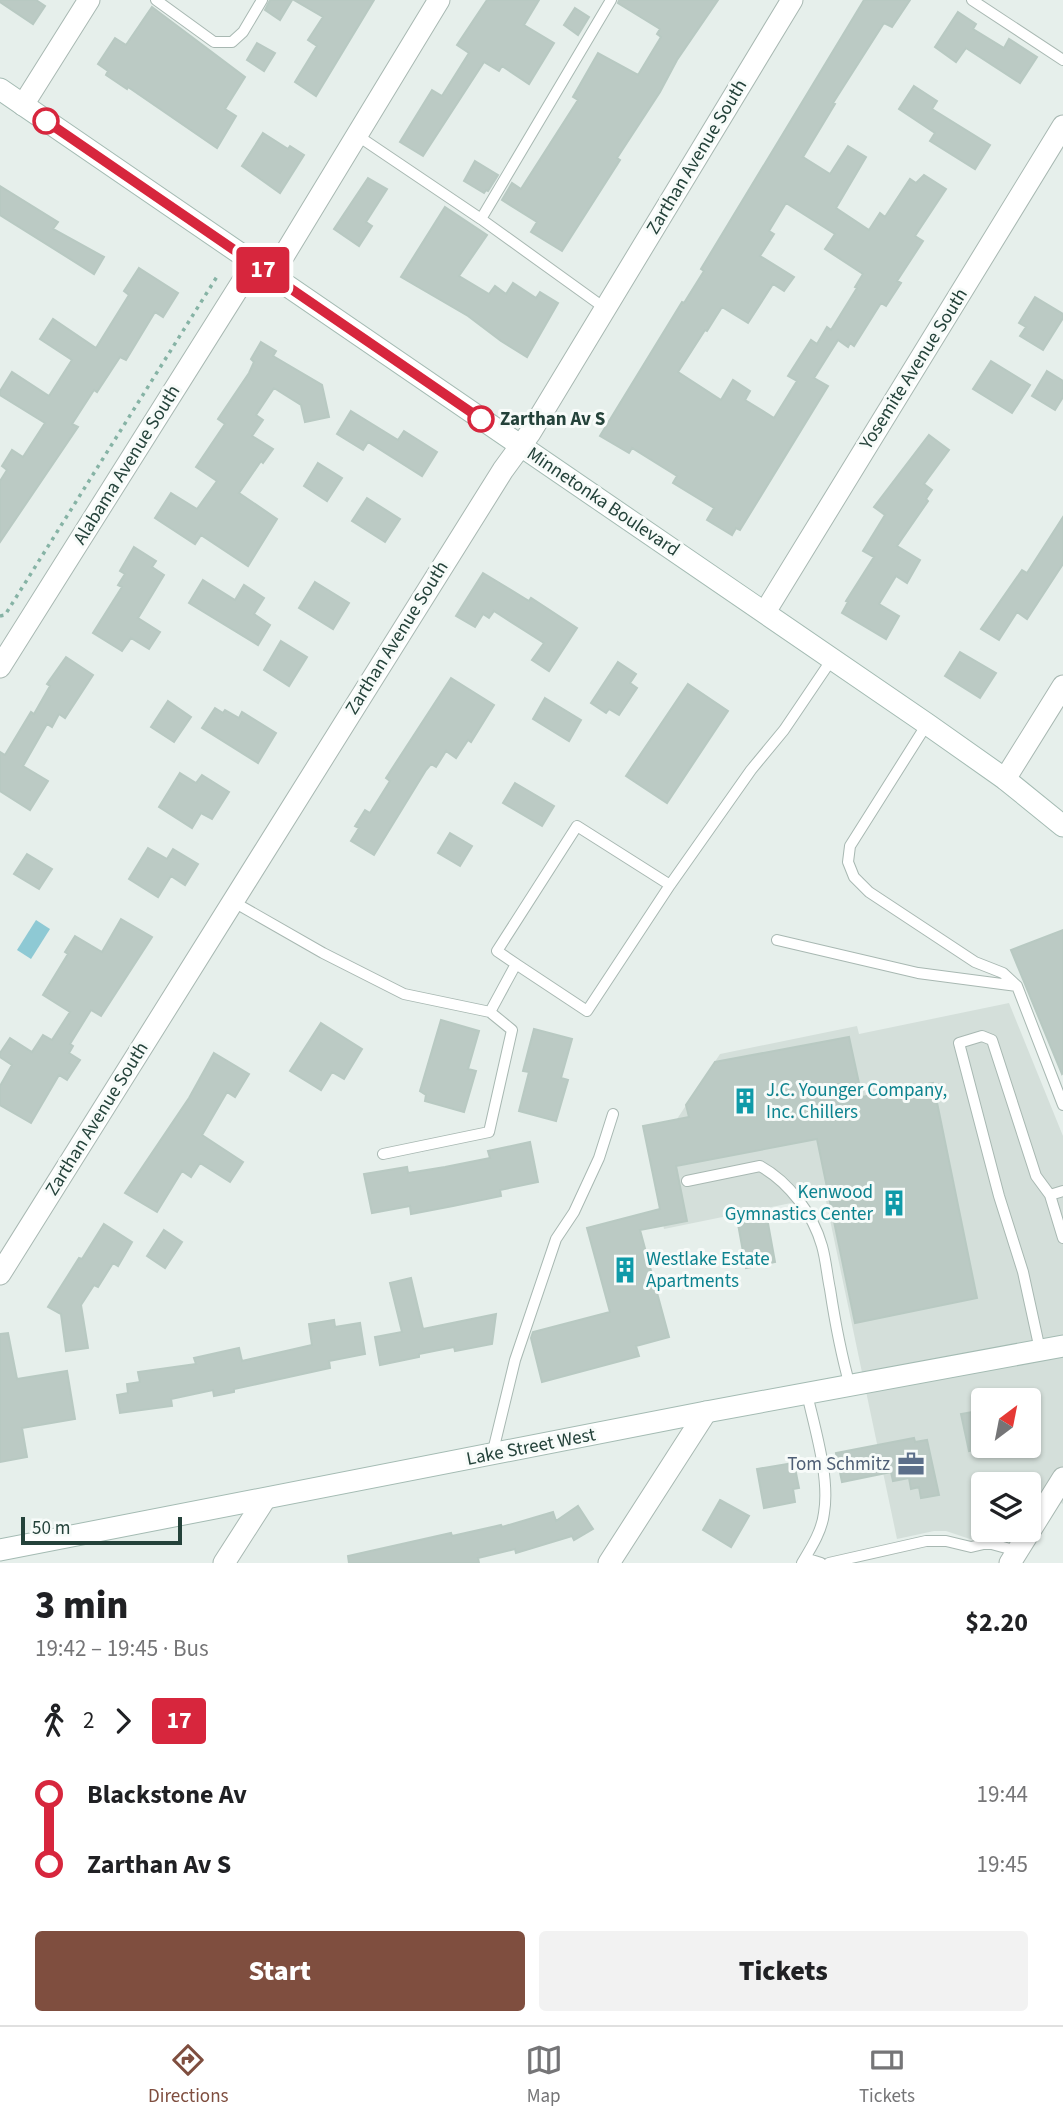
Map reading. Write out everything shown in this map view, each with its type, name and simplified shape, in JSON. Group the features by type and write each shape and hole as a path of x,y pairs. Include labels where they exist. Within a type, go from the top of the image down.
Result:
{"street":[{"path":"23,105 89,0"},
{"path":"272,275 439,0"},
{"name":"Zarthan Avenue South","path":"0,1274 500,475 522,447 792,0"},
{"name":"Minnetonka Boulevard","path":"0,89 927,724 1005,779 1063,826"},
{"name":"Yosemite Avenue South","path":"765,612 1063,127"},
{"name":"Alabama Avenue South","path":"0,667 254,263"},
{"path":"1005,779 1063,686"},
{"name":"Lake Street West","path":"0,1550 706,1412 1063,1346"},
{"path":"609,1563 706,1412"},
{"path":"1013,1557 1063,1478"},
{"path":"224,1563 265,1499"}],"lane":[{"path":"156,0 214,42 232,42 243,32 262,0"},
{"path":"481,219 611,0"},
{"path":"972,0 1063,60"},
{"path":"358,136 481,219 606,309"},
{"path":"670,885 577,826 497,951 587,1011 670,885 751,771 784,730 832,659"},
{"path":"927,724 849,846 848,862 854,877 869,892 975,962 1003,973 1017,986 1063,1105"},
{"path":"232,901 323,953 404,994 490,1012 512,1030 489,1132 383,1154"},
{"path":"777,940 918,973 1017,986"},
{"path":"490,1012 516,964"},
{"path":"1040,1350 1023,1272 999,1196 959,1043 982,1036 992,1041 1036,1176 1050,1195 1063,1238"},
{"path":"492,1455 515,1360 556,1239 573,1212 599,1158 613,1114"},
{"path":"687,1181 760,1166 787,1185 809,1217 822,1246 843,1362 850,1386"},
{"path":"1050,1195 1063,1191"},
{"path":"807,1394 825,1487 824,1514 814,1542 803,1560 821,1563"},
{"path":"829,1563 926,1541 946,1541 971,1547 988,1544 1013,1557"}],"path":[{"path":"0,616 5,615 218,275"}],"shaded area":[{"path":"1009,1003 1063,1136 1063,1504 1041,1491 1041,1472 971,1472 971,1539 946,1531 934,1531 897,1539 825,1196 664,1229 643,1126 677,1119 720,1054 857,1026 859,1034"}],"water":[{"path":"36,920 50,929 31,959 17,950"}],"building":[{"path":"0,0 36,0 45,6 33,24"},
{"path":"270,0 292,0 280,20 265,10"},
{"path":"294,0 374,0 316,96 295,82 317,46 308,40 323,17"},
{"path":"487,0 539,0 524,25 554,43 529,84 502,66 499,71 484,62 423,156 400,142 432,90 442,96 469,53 457,45"},
{"path":"619,0 718,0 677,60 660,92 617,158 620,160 562,251 531,232 537,222 502,200 512,183 521,189 578,100 573,97 598,53 638,75 661,37 657,34 660,29 618,3"},
{"path":"864,0 910,0 892,27 884,23 833,103 835,104 803,157 830,174 848,146 866,157 836,208 869,230 880,213 885,217 910,179 916,183 924,175 946,189 915,236 923,241 897,281 901,283 886,306 881,303 854,346 850,343 848,347 838,340 814,378 828,386 740,530 736,528 732,535 707,520 714,508 673,483 677,476 632,448 629,453 600,436 704,271 701,269","holes":["786,203 835,234 825,249 863,274 831,330 827,327 817,344 811,340 788,376 797,381 774,418 745,400 750,391 733,380 721,400 678,372 722,307 748,323 773,284 784,291 794,277 760,256 774,234 769,231"]},
{"path":"152,7 245,77 225,109 236,116 217,148 106,75 108,71 98,64 115,38 126,45"},
{"path":"575,8 589,17 578,35 564,25"},
{"path":"958,12 976,24 973,29 1004,48 1009,39 1037,57 1020,83 966,48 956,62 935,47"},
{"path":"257,43 275,53 264,71 247,60"},
{"path":"914,86 937,101 932,109 990,145 975,169 930,141 935,133 899,109"},
{"path":"263,133 288,149 290,146 304,155 280,193 242,166"},
{"path":"475,161 498,175 484,193 464,181"},
{"path":"368,178 387,189 366,222 372,226 359,246 334,229"},
{"path":"0,186 58,222 53,229 104,257 94,274 0,215"},
{"path":"445,207 487,235 459,276 489,294 495,286 506,294 513,283 536,298 540,292 558,303 527,357 468,316 401,277"},
{"path":"139,268 178,293 163,317 155,312 126,360 120,357 97,392 94,390 72,424 78,427 0,542 0,481 7,470 2,466 12,450 23,457 45,423 0,395 0,391 12,372 49,396 72,360 40,339 53,319 96,348 129,295 124,291"},
{"path":"1035,297 1063,314 1043,350 1020,336 1026,327 1019,323"},
{"path":"261,342 276,351 273,356 322,385 329,417 305,422 301,405 274,388 256,415 263,420 252,436 273,449 263,463 261,461 239,493 277,519 248,566 201,535 195,544 155,518 171,493 197,509 217,481 196,467 225,424 218,419 249,373 254,362 251,359"},
{"path":"991,361 1030,385 1012,413 973,389"},
{"path":"1047,371 1063,381 1063,397 1055,410 1032,396"},
{"path":"351,411 398,440 404,431 437,452 422,476 368,442 363,450 337,434"},
{"path":"929,435 949,450 924,484 932,490 926,499 928,501 897,546 920,560 907,583 896,576 879,604 899,616 886,639 842,613 848,602 846,601 874,557 863,551 885,515 874,507"},
{"path":"318,463 342,478 327,501 304,486"},
{"path":"367,498 400,519 385,542 352,521"},
{"path":"1063,517 1063,564 1027,619 1017,612 999,640 981,629 1022,570 1027,573"},
{"path":"134,547 156,561 152,567 164,575 138,618 160,632 149,649 131,638 122,651 93,633 122,587 118,585 125,574 120,571"},
{"path":"483,573 529,601 531,598 577,628 549,671 532,660 544,643 494,611 489,618 483,614 475,627 456,616"},
{"path":"203,580 235,600 244,585 264,598 254,614 270,625 258,645 189,603"},
{"path":"315,582 349,603 333,629 299,608"},
{"path":"281,641 307,657 289,686 264,670"},
{"path":"960,652 996,673 980,698 945,676"},
{"path":"66,657 93,675 65,718 59,714 52,727 47,724 23,766 48,781 30,810 0,791 0,752 5,755 31,712 34,714 50,686 47,684"},
{"path":"618,662 636,674 630,683 637,688 619,715 609,709 606,713 591,703"},
{"path":"451,678 494,705 471,742 468,740 456,758 446,751 436,767 431,764 426,770 374,855 351,841 359,828 355,826 365,810 370,813 390,781 386,778"},
{"path":"688,684 728,711 667,803 626,776"},
{"path":"545,698 581,720 569,741 533,719"},
{"path":"168,701 191,717 174,742 151,727"},
{"path":"215,708 239,718 242,712 276,733 258,763 202,728"},
{"path":"180,773 196,783 202,775 229,792 212,819 201,813 192,828 159,807"},
{"path":"515,783 554,806 542,826 503,803"},
{"path":"450,833 472,846 460,866 438,853"},
{"path":"148,848 167,859 173,849 198,864 185,885 171,876 158,897 129,879"},
{"path":"27,854 52,869 39,889 14,874"},
{"path":"121,919 152,937 101,1016 91,1010 70,1044 73,1046 69,1053 80,1060 67,1080 59,1075 31,1123 0,1105 0,1086 12,1065 0,1057 0,1053 10,1038 32,1052 43,1035 52,1040 70,1012 43,995 68,954 65,952 75,936 102,952"},
{"path":"1063,930 1063,1073 1062,1074 1011,950"},
{"path":"441,1020 479,1031 468,1069 476,1071 464,1112 425,1101 426,1095 420,1091"},
{"path":"321,1023 362,1049 344,1079 332,1072 321,1090 290,1071"},
{"path":"534,1029 572,1039 561,1078 568,1080 556,1121 519,1111 529,1072 523,1071"},
{"path":"849,1037 862,1097 933,1083 977,1298 855,1323 817,1139 676,1166 687,1221 640,1230 669,1337 636,1346 639,1356 542,1382 531,1338 533,1332 610,1312 587,1228 660,1209 643,1126 689,1117 686,1105 715,1062"},
{"path":"214,1053 249,1074 235,1097 227,1092 202,1135 243,1162 230,1182 200,1163 191,1177 182,1171 157,1212 125,1193 189,1098"},
{"path":"530,1142 538,1182 500,1190 501,1196 411,1214 410,1206 372,1213 364,1174 407,1167 408,1173 445,1167 490,1158 488,1151"},
{"path":"767,1218 775,1262 746,1268 738,1224"},
{"path":"104,1224 132,1242 118,1266 113,1263 98,1287 94,1285 81,1305 88,1348 66,1351 61,1314 48,1307"},
{"path":"164,1230 182,1242 165,1268 147,1256"},
{"path":"411,1278 423,1329 496,1314 492,1344 455,1351 454,1347 380,1365 375,1337 402,1332 390,1283"},
{"path":"334,1320 335,1327 360,1323 365,1354 329,1361 330,1368 234,1389 234,1392 214,1396 213,1390 171,1399 172,1406 120,1413 117,1395 128,1393 127,1384 140,1382 138,1372 196,1364 194,1358 239,1348 242,1361 312,1345 309,1324"},
{"path":"8,1333 17,1379 67,1371 75,1419 22,1428 27,1457 0,1462 0,1334"},
{"path":"971,1412 971,1451 969,1451 961,1414"},
{"path":"914,1438 915,1442 927,1440 939,1495 921,1498 919,1487 911,1489 909,1478 893,1481 891,1472 842,1482 836,1453"},
{"path":"794,1463 799,1488 793,1489 795,1502 764,1508 757,1469"},
{"path":"720,1500 749,1516 731,1547 703,1530"},
{"path":"578,1506 593,1529 574,1540 572,1536 516,1553 515,1549 478,1558 479,1563 349,1563 348,1556 451,1533 452,1536 501,1525 502,1527 553,1512 556,1521"}],"bus line":[{"name":"17","path":"46,121 481,419"}],"place":[{"name":"Zarthan Av S","path":"481,419"},
{"name":"J.C. Younger Company, Inc. Chillers","path":"745,1101"},
{"name":"Kenwood Gymnastics Center","path":"894,1203"},
{"name":"Westlake Estate Apartments","path":"625,1270"},
{"name":"Tom Schmitz","path":"911,1464"}]}
